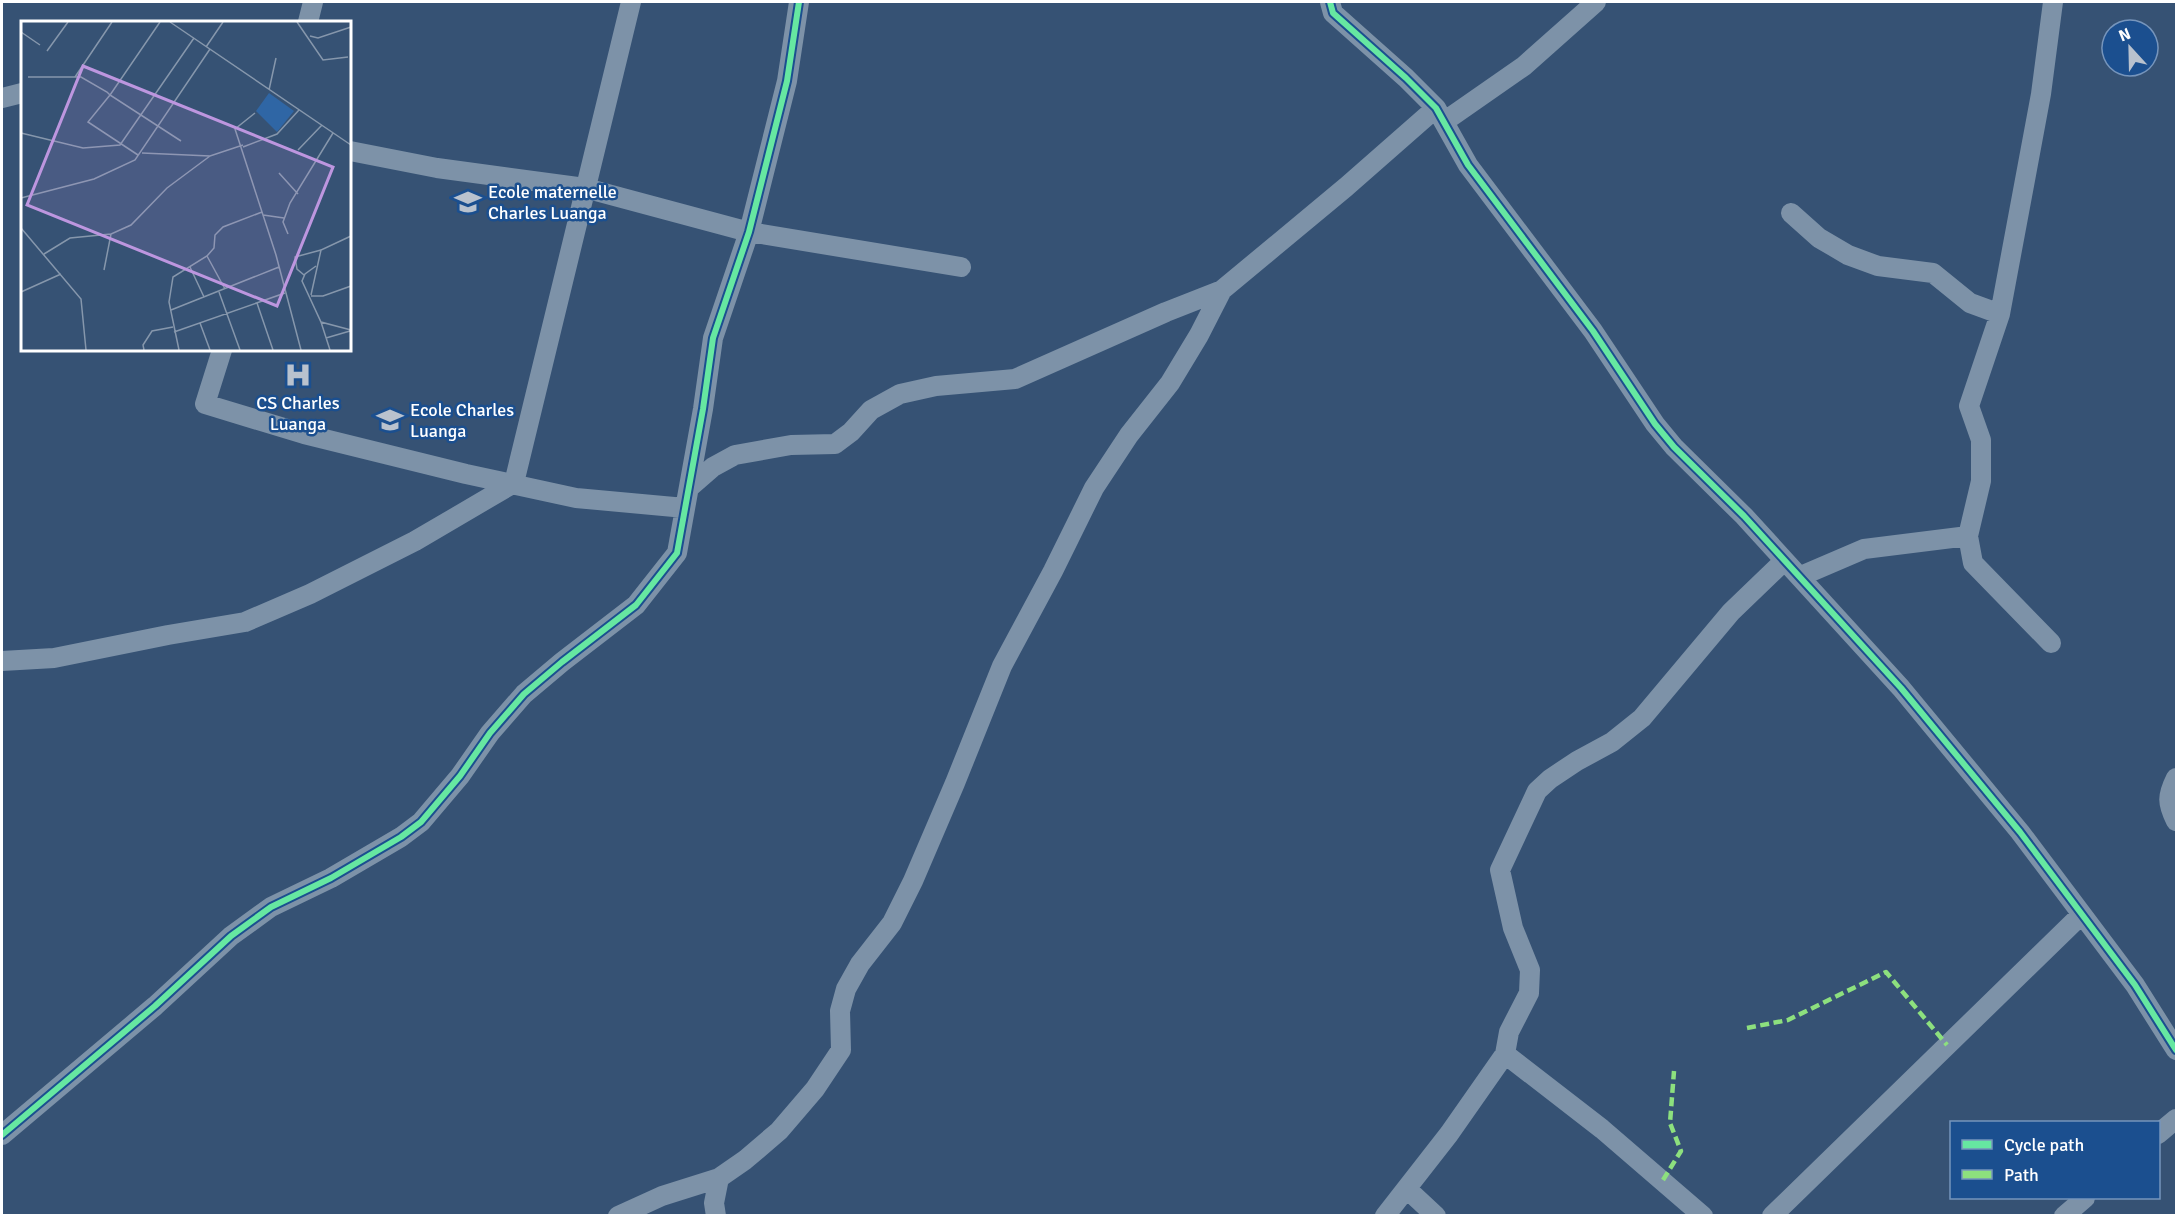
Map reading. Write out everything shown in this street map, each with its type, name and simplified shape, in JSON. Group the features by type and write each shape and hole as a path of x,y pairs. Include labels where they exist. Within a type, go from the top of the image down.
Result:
{"street":[{"path":"308,21 313,2"},
{"path":"2,661 54,658 245,622 310,594 415,541 514,483 631,2"},
{"path":"2,1135 155,1006 231,936 272,907 331,878 402,837 421,822 473,759 490,733 524,694 636,605 677,554 690,487 713,338 749,232 787,81 799,2"},
{"path":"1330,2 1333,13 1406,78 1440,114 1468,165 1593,331 1655,424 1674,447 1801,576 1832,614 1901,688 2020,832 2135,985 2176,1050"},
{"path":"690,487 713,467 735,455 790,445 835,444 851,432 871,410 900,394 936,386 1015,379 1166,312 1222,290 1346,187 1440,114 1524,66 1596,2"},
{"path":"2051,643 1973,563 1968,536 1981,481 1981,440 1970,406 2000,314 2041,94 2054,2"},
{"path":"2,98 21,93"},
{"path":"351,151 437,168 585,188 749,232 961,267"},
{"path":"1791,213 1819,238 1848,255 1878,266 1933,273 1970,303 2000,314"},
{"path":"618,1215 662,1196 719,1178 745,1160 779,1131 815,1089 841,1050 840,1011 846,989 860,964 892,923 913,881 1002,666 1094,488 1129,435 1170,383 1199,335 1222,290"},
{"path":"222,351 206,404 304,434 576,498 685,508"},
{"path":"1801,576 1864,549 1968,536"},
{"path":"1385,1215 1461,1117 1504,1054 1509,1032 1529,993 1530,970 1513,927 1500,870 1537,791 1577,761 1612,742 1642,718 1731,612 1784,561"},
{"path":"2176,778 2168,793 2170,810 2176,821"},
{"path":"1773,1215 2081,915"},
{"path":"1504,1054 1602,1129 1703,1215"},
{"path":"2160,1132 2176,1119"},
{"path":"716,1215 714,1203 719,1178"},
{"path":"1407,1189 1436,1215"},
{"path":"2064,1215 2083,1199"}],"marked path":[{"path":"1747,1028 1788,1020 1886,972 1947,1045"},
{"path":"1663,1180 1681,1151 1670,1123 1674,1071"}],"cycle path":[{"path":"2,1135 155,1006 231,936 271,907 331,878 401,837 421,822 460,776 490,733 524,694 636,605 677,553 703,409 713,338 749,232 787,81 799,2"},
{"path":"1330,2 1333,13 1436,108 1468,165 1593,331 1655,424 1674,447 1744,516 1901,688 2020,832 2135,985 2176,1050"}],"place":[{"name":"Ecole maternelle Charles Luanga","path":"468,202"},
{"name":"CS Charles Luanga","path":"298,375"},
{"name":"Ecole Charles Luanga","path":"390,420"}]}
